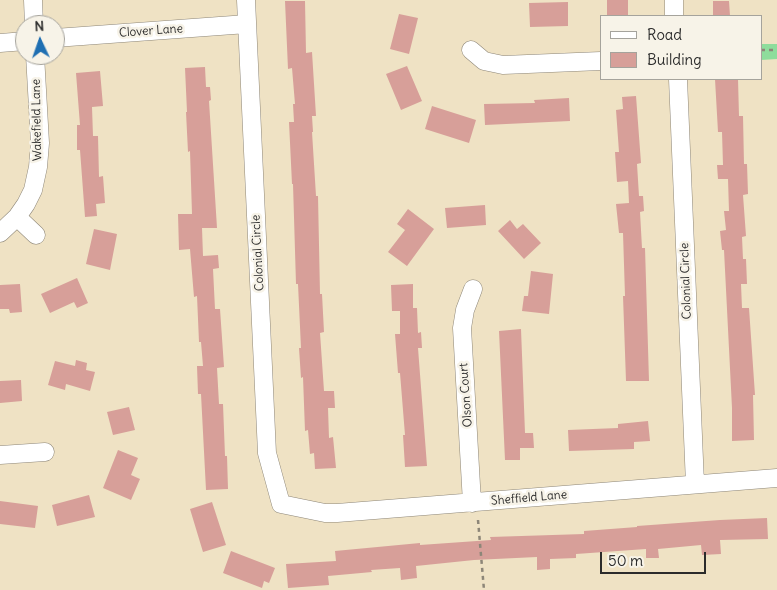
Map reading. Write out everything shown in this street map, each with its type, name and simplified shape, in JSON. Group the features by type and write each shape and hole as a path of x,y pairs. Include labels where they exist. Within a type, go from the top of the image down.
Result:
{"street":[{"path":"33,0 34,15"},
{"name":"Colonial Circle","path":"246,0 267,453 268,464 281,504"},
{"path":"674,0 674,15"},
{"name":"Clover Lane","path":"65,37 247,24"},
{"path":"0,43 15,42"},
{"path":"471,50 484,61 503,65 600,61"},
{"name":"Wakefield Lane","path":"0,233 17,217 33,190 38,167 40,143 36,65"},
{"name":"Colonial Circle","path":"678,80 695,484"},
{"path":"17,217 36,235"},
{"name":"Olson Court","path":"472,503 462,328 465,310 473,289"},
{"path":"0,455 45,452"},
{"name":"Sheffield Lane","path":"281,504 325,513 777,478"}],"path":[{"path":"762,50 777,50"},
{"path":"478,520 484,590"}],"green space":[{"path":"762,44 777,44 777,59 762,60"}],"building":[{"path":"607,0 628,0 628,15 607,15"},
{"path":"285,1 305,1 306,53 312,52 316,116 312,116 312,132 316,196 318,196 320,294 322,294 324,332 320,333 324,391 334,391 335,408 328,408 329,438 333,437 336,468 315,469 314,453 310,454 308,430 305,431 303,377 301,378 299,348 301,348 298,284 296,284 289,122 294,122 293,104 295,104 292,68 288,69"},
{"path":"713,1 729,1 730,15 713,15"},
{"path":"568,2 568,26 530,27 529,3"},
{"path":"399,14 418,18 409,54 390,49"},
{"path":"407,66 422,101 401,110 386,74"},
{"path":"205,67 206,87 210,87 211,100 209,101 217,228 202,228 203,256 218,255 219,268 213,269 215,309 220,309 224,367 217,368 219,404 223,404 228,489 206,490 201,394 198,394 197,366 203,366 201,342 199,342 197,296 194,297 190,249 179,250 178,214 192,214 185,68"},
{"path":"100,71 103,106 92,107 93,136 98,136 99,177 103,176 105,203 96,204 97,216 85,217 80,150 77,150 77,125 80,125 76,73"},
{"path":"715,80 738,80 739,116 743,116 744,164 747,164 748,194 743,195 746,236 742,237 743,259 746,259 747,284 741,284 742,308 749,308 755,395 753,395 754,440 732,441 724,250 722,250 720,231 726,230 724,211 729,211 728,179 718,179 717,165 723,165 722,132 718,132"},
{"path":"636,96 641,163 637,164 639,196 643,196 644,211 640,212 642,248 645,248 649,381 626,381 623,233 619,233 616,204 629,203 628,181 617,182 615,152 619,152 616,110 623,109 622,97"},
{"path":"569,98 570,121 485,125 484,104 535,103 534,100"},
{"path":"432,106 476,120 469,143 425,129"},
{"path":"485,205 486,225 447,228 445,208"},
{"path":"408,209 434,229 407,266 388,252 405,230 397,224"},
{"path":"510,220 517,229 523,224 541,243 524,259 498,231"},
{"path":"94,229 117,234 110,270 86,264"},
{"path":"531,271 553,274 549,314 522,311 524,296 528,296"},
{"path":"77,278 88,303 77,308 74,302 50,313 41,294"},
{"path":"20,284 22,312 10,313 9,309 0,309 0,285"},
{"path":"413,284 413,308 417,308 418,333 421,332 422,348 418,348 427,466 405,467 403,435 405,435 395,334 400,334 400,311 392,311 391,285"},
{"path":"521,329 525,433 533,433 534,448 520,448 520,460 505,460 499,331"},
{"path":"76,360 87,363 86,370 95,372 90,391 66,384 65,390 48,385 55,361 75,366"},
{"path":"21,380 22,401 0,403 0,381"},
{"path":"129,407 135,430 113,435 107,412"},
{"path":"648,421 650,441 634,442 634,449 569,451 568,430 618,428 618,424"},
{"path":"118,450 138,458 131,475 140,479 131,500 103,488"},
{"path":"89,495 95,517 57,526 52,505"},
{"path":"0,501 38,506 35,528 0,524"},
{"path":"212,502 226,545 203,552 190,509"},
{"path":"767,518 768,539 720,540 721,554 702,555 701,545 658,549 659,558 646,558 646,549 576,554 576,558 550,559 550,569 537,570 537,557 474,560 416,566 417,578 401,580 400,568 371,570 372,572 328,576 329,585 288,588 286,564 336,561 335,551 420,543 420,545 491,540 490,537 584,534 584,531 637,526"},
{"path":"231,551 275,568 269,583 264,581 262,588 223,573"}]}
